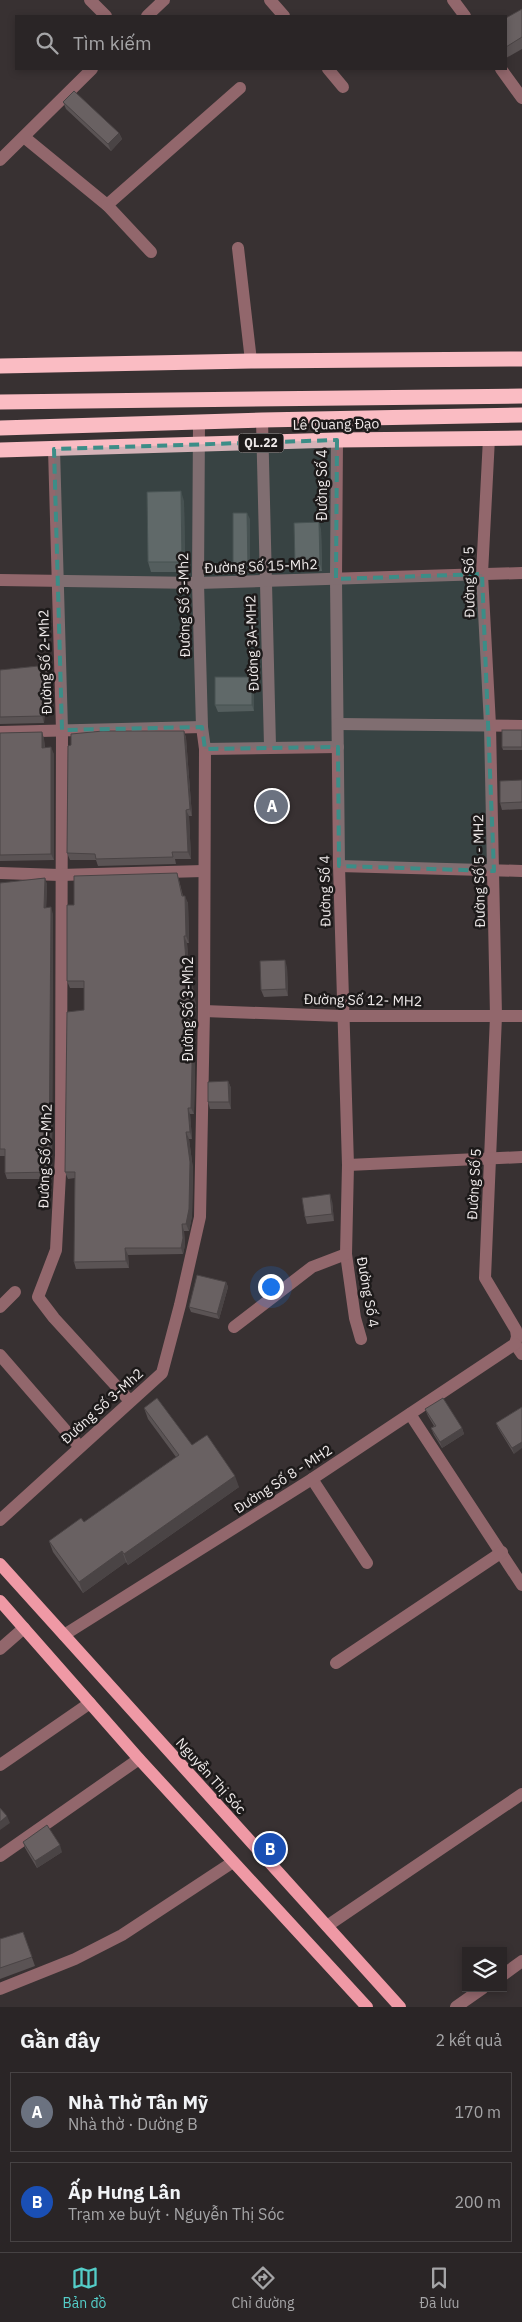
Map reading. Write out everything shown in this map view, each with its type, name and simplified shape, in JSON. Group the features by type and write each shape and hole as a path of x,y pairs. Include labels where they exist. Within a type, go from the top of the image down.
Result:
{"highway":[{"path":"0,366 251,361 522,359"},
{"name":"Lê Quang Đạo","path":"0,402 522,396"},
{"name":"Lê Quang Đạo","path":"0,428 522,415"},
{"name":"Lê Quang Đạo","path":"0,450 198,443 522,438"}],"main road":[{"name":"Nguyễn Thị Sóc","path":"0,1564 400,2007"},
{"path":"0,1601 139,1759 367,2007"}],"street":[{"path":"90,0 105,15"},
{"path":"147,15 164,0"},
{"path":"270,0 283,15"},
{"path":"453,0 464,15"},
{"path":"0,160 91,70"},
{"path":"329,70 344,86"},
{"path":"502,70 522,98"},
{"path":"107,205 240,88"},
{"path":"24,138 107,205 151,252"},
{"path":"238,248 251,361"},
{"name":"Đường 3A-MH2","path":"262,420 270,746"},
{"name":"Đường Số 3-Mh2","path":"0,1520 129,1400 162,1373 200,1217 204,1011 203,872 205,749 202,727 198,583 199,423"},
{"name":"Đường Số 5","path":"489,438 482,574 490,725"},
{"name":"Đường Số 4","path":"337,440 336,579 342,1016 348,1165 346,1254 355,1318 361,1339"},
{"name":"Đường Số 2-Mh2","path":"54,449 62,730 60,875"},
{"name":"Đường Số 15-Mh2","path":"0,580 198,583 522,573"},
{"path":"338,724 522,726"},
{"name":"Đường Số 5 - MH2","path":"490,725 496,1016"},
{"path":"0,732 202,727"},
{"path":"205,749 270,746 338,747"},
{"path":"340,866 522,871"},
{"path":"0,873 60,875 203,872"},
{"name":"Đường Số 9-Mh2","path":"60,875 62,1155 56,1250 38,1297 54,1318 129,1400"},
{"name":"Đường Số 12- MH2","path":"204,1011 342,1016 522,1016"},
{"name":"Đường Số 5","path":"496,1016 485,1278 516,1330 518,1349"},
{"path":"348,1165 522,1157"},
{"path":"234,1327 312,1267 346,1254"},
{"path":"0,1307 15,1292"},
{"name":"Đường Số 8 - MH2","path":"64,1635 312,1480 410,1414 518,1349"},
{"path":"0,1355 79,1446"},
{"path":"410,1414 522,1585"},
{"path":"312,1480 367,1563"},
{"path":"336,1663 502,1552"},
{"path":"0,1649 24,1628"},
{"path":"0,1765 90,1703"},
{"path":"0,1856 139,1759"},
{"path":"327,1926 522,1794"},
{"path":"0,1989 74,1959 122,1935 233,1862"},
{"path":"507,1972 522,1961"},
{"path":"456,2007 477,1992"}],"highlighted area":[{"path":"337,440 336,579 482,574 494,871 339,866 338,747 205,749 202,727 62,730 54,449"}],"building":[{"path":"522,9 522,37 507,46 507,17"},
{"path":"74,91 119,133 108,144 63,102"},
{"path":"181,491 182,562 148,562 147,492"},
{"path":"233,513 247,513 248,567 233,567"},
{"path":"319,522 320,564 295,565 294,523"},
{"path":"48,665 47,688 43,688 42,716 0,717 0,670"},
{"path":"215,677 252,677 252,705 215,705"},
{"path":"502,730 522,730 522,747 502,747"},
{"path":"103,731 184,731 190,809 186,810 188,852 172,852 173,857 96,859 95,854 67,853 68,746 71,745 71,734"},
{"path":"42,732 42,748 51,747 51,854 0,855 0,733"},
{"path":"522,780 522,802 500,803 500,781"},
{"path":"177,873 182,896 185,896 186,936 184,936 188,984 192,984 193,1001 188,1001 192,1065 191,1108 188,1108 190,1132 186,1132 190,1162 189,1209 186,1224 182,1224 183,1238 181,1248 125,1248 126,1261 74,1262 75,1172 65,1172 67,1012 84,1010 84,981 67,981 67,905 74,905 74,876"},
{"path":"45,878 44,908 51,907 49,1172 5,1173 5,1149 0,1149 0,883"},
{"path":"285,960 286,989 261,990 260,961"},
{"path":"228,1081 229,1102 208,1102 208,1082"},
{"path":"330,1194 332,1214 305,1217 302,1198"},
{"path":"197,1275 226,1282 217,1314 189,1307"},
{"path":"157,1398 192,1445 207,1435 235,1476 124,1554 122,1551 79,1582 49,1541 81,1518 84,1522 179,1455 144,1408"},
{"path":"443,1398 462,1428 440,1442 431,1428 436,1426 425,1409"},
{"path":"522,1407 522,1442 512,1448 496,1423"},
{"path":"0,1808 7,1816 0,1822"},
{"path":"47,1825 60,1845 35,1861 23,1842"},
{"path":"23,1932 32,1957 0,1968 0,1939"}],"place":[{"name":"Nhà Thờ Tân Mỹ","path":"272,806"},
{"name":"Ấp Hưng Lân","path":"270,1849"}]}
